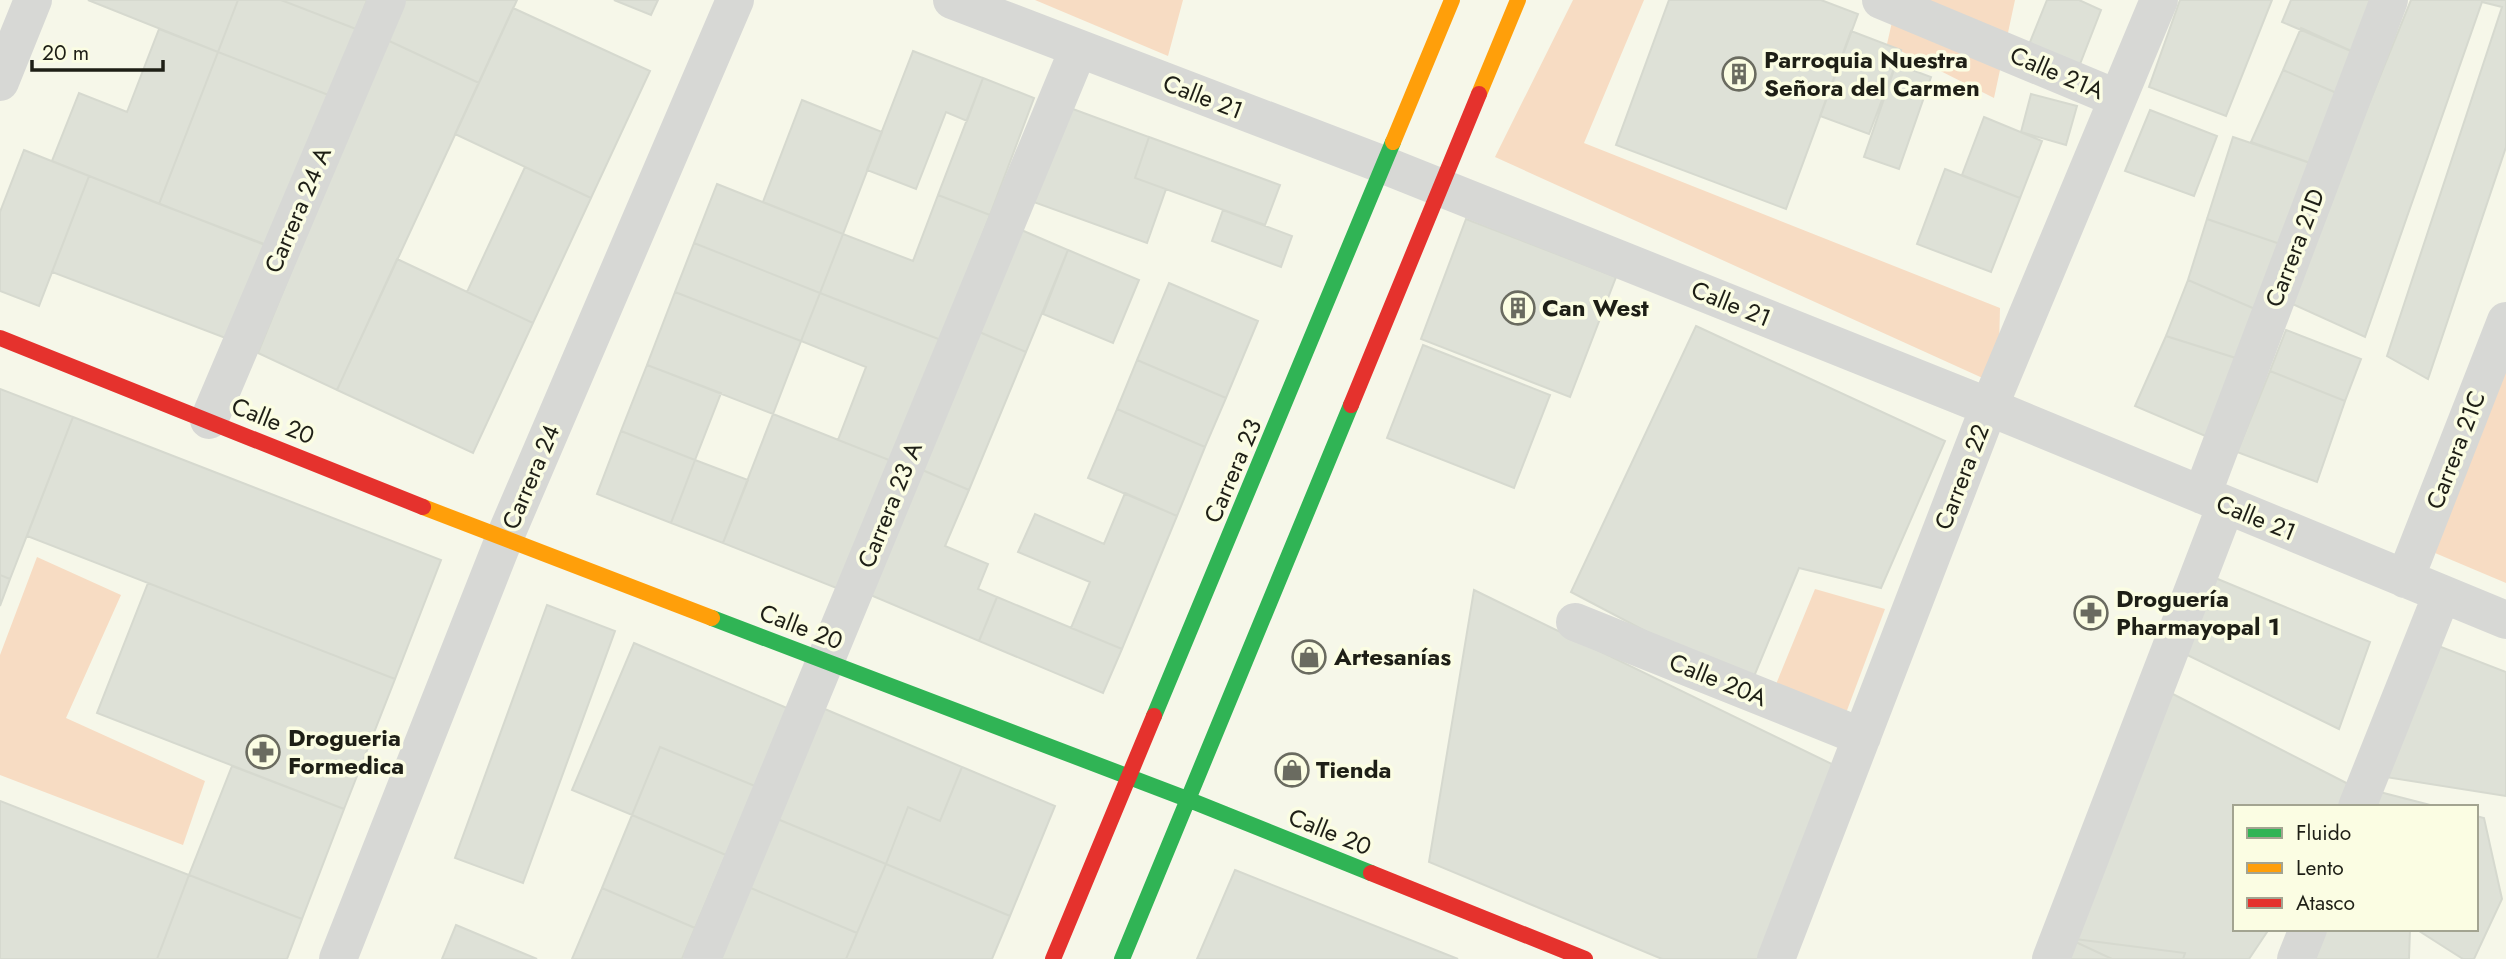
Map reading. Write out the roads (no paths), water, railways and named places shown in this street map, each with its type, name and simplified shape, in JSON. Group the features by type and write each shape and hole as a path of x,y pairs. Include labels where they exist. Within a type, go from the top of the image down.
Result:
{"street":[{"path":"0,82 33,0"},
{"name":"Carrera 24 A","path":"209,420 387,0"},
{"name":"Carrera 24","path":"338,959 504,539 735,0"},
{"name":"Calle 21","path":"952,0 1384,165 1989,407 2506,620"},
{"name":"Carrera 23","path":"1053,959 1452,0"},
{"path":"1122,959 1518,0"},
{"name":"Calle 21A","path":"1881,0 2116,98"},
{"name":"Carrera 22","path":"1776,959 1989,407 2116,98 2160,0"},
{"name":"Carrera 21D","path":"2051,959 2389,0"},
{"name":"Carrera 23 A","path":"702,959 1078,50"},
{"name":"Carrera 21C","path":"2405,579 2506,321"},
{"name":"Calle 20","path":"0,338 504,539 1187,799 1585,959"},
{"path":"2358,805 2442,594"},
{"name":"Calle 20A","path":"1575,622 1861,737"},
{"path":"2296,959 2307,931"}],"place":[{"name":"Parroquia Nuestra Señora del Carmen","path":"1739,74"},
{"name":"Can West","path":"1518,308"},
{"name":"Droguería Pharmayopal 1","path":"2091,613"},
{"name":"Artesanías","path":"1309,657"},
{"name":"Drogueria Formedica","path":"263,752"},
{"name":"Tienda","path":"1292,770"}]}
